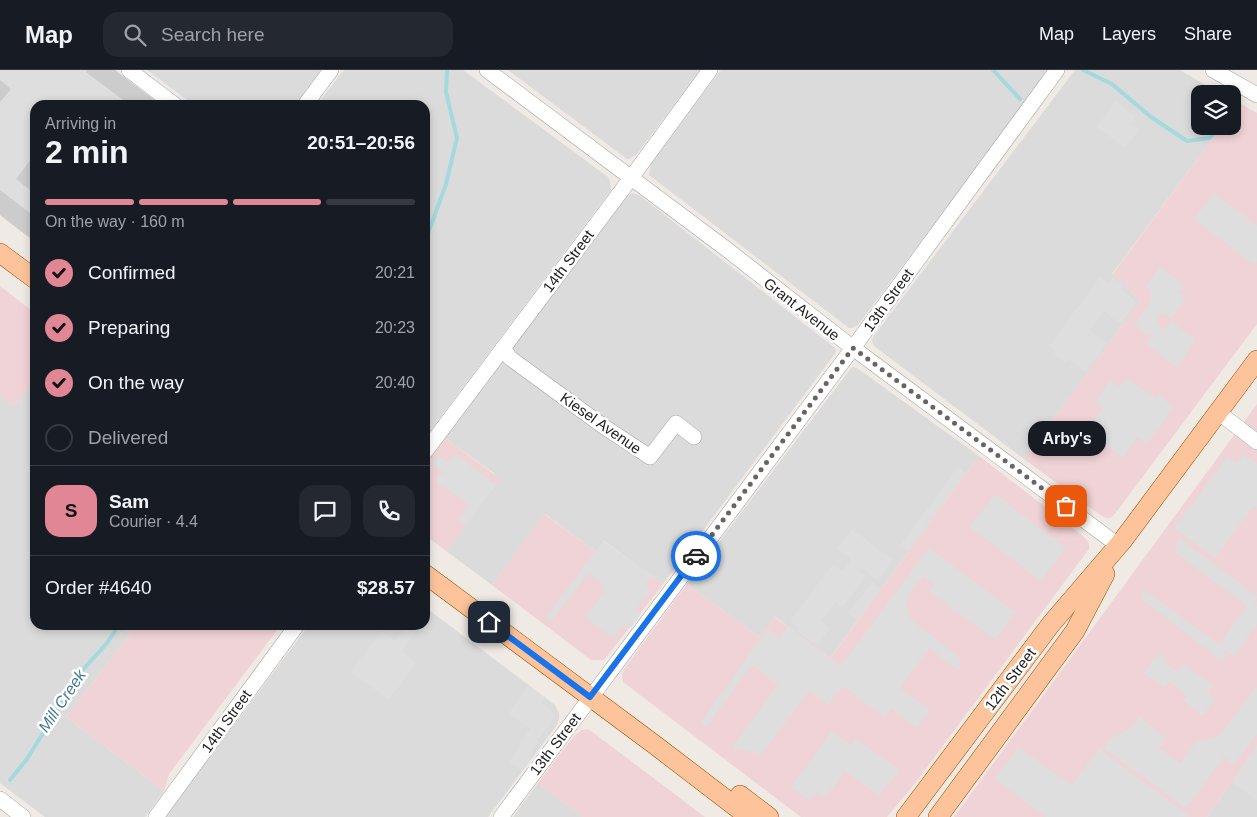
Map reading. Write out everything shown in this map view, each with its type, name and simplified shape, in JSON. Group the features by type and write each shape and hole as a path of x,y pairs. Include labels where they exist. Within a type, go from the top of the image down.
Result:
{"main road":[{"path":"0,253 30,275"},
{"name":"12th Street","path":"906,817 1051,624 1119,546 1257,360"},
{"name":"12th Street","path":"938,817 1075,631 1119,546"},
{"path":"430,578 748,817"},
{"path":"590,697 662,736 769,817"}],"street":[{"path":"129,70 168,100"},
{"path":"309,100 331,70"},
{"name":"Grant Avenue","path":"486,70 725,248 853,348 1119,546"},
{"name":"14th Street","path":"430,445 710,70"},
{"name":"13th Street","path":"501,817 853,348 1057,70"},
{"path":"1213,70 1257,95"},
{"name":"Kiesel Avenue","path":"503,348 510,358 604,426 650,456 676,424 694,437"},
{"path":"1218,412 1257,442"},
{"name":"14th Street","path":"156,817 293,630"},
{"path":"0,800 23,817"}],"shaded area":[{"path":"0,70 115,70 154,100 30,100 30,238 0,215"},
{"path":"0,70 87,70 86,72 123,100 30,100 30,161 16,179 30,190 30,213 0,190 0,102 11,89 0,80"},
{"path":"147,70 321,70 299,100 187,100"},
{"path":"344,70 463,70 608,177 610,181 611,190 430,431 430,100 321,100"},
{"path":"508,70 700,70 637,154 627,159"},
{"path":"721,70 1050,70 858,325 849,328 649,175 651,163"},
{"path":"1075,70 1180,70 1206,85 1191,85 1191,135 1215,135 1112,274 1126,285 1140,301 1024,459 874,346 873,337"},
{"path":"1116,101 1136,117 1131,124 1139,130 1125,148 1096,127"},
{"path":"1241,104 1257,113 1257,324 1110,518 1103,517 1024,459 1140,301 1126,285 1112,275 1215,135 1241,135"},
{"path":"632,193 639,195 835,348 836,352 663,584 604,541 595,551 545,514 492,585 446,551 499,480 494,476 495,474 445,438 626,197"},
{"path":"1214,193 1257,225 1257,261 1254,265 1194,219"},
{"path":"1160,266 1184,285 1179,292 1186,298 1171,319 1162,313 1158,318 1158,323 1164,330 1171,321 1195,339 1178,368 1146,344 1151,334 1146,334 1134,325 1152,300 1150,290 1146,286"},
{"path":"1100,277 1108,283 1113,277 1124,286 1121,290 1137,302 1121,324 1103,311 1090,330 1107,343 1086,371 1069,359 1065,363 1054,355 1056,351 1049,346"},
{"path":"0,286 30,309 30,385 14,406 0,395"},
{"path":"852,367 857,368 979,456 830,658 775,617 759,637 687,584"},
{"path":"1127,378 1156,398 1159,395 1174,407 1147,444 1138,437 1123,458 1086,430 1103,407 1095,401 1110,381 1119,387"},
{"path":"30,385 30,630 125,630 130,634 66,717 164,791 145,817 45,817 0,783 0,395 14,406"},
{"path":"1257,404 1257,746 1207,817 954,817"},
{"path":"445,438 500,480 446,551 430,539 430,459"},
{"path":"455,453 496,485 466,525 458,520 469,505 435,481 443,472 432,463 438,455 448,463"},
{"path":"1244,454 1257,464 1257,508 1254,506 1215,558 1174,528 1227,457 1237,463"},
{"path":"979,456 1083,536 1089,543 1089,549 916,782 887,817 801,817 623,682 622,675 624,669 687,584 759,637 774,617 831,657"},
{"path":"958,467 966,473 907,552 899,546"},
{"path":"995,494 1066,548 1041,581 970,527"},
{"path":"544,514 595,551 603,541 663,584 604,660 591,660 492,585"},
{"path":"852,529 893,560 878,581 861,568 859,571 866,576 842,608 835,602 821,621 830,629 817,646 797,631 799,628 790,621 833,564 842,571 851,559 837,549"},
{"path":"1178,537 1257,596 1255,605 1257,607 1257,624 1234,657 1225,650 1223,662 1143,600 1142,588 1219,644 1247,606 1176,553"},
{"path":"603,541 652,576 645,585 651,590 636,610 641,614 631,627 623,626 614,639 585,617 604,592 601,590 604,585 589,573 551,622 545,618"},
{"path":"929,548 1015,612 995,640 929,591 934,583 923,576 909,594 906,606 911,620 958,656 961,672 929,648 900,688 930,710 917,728 891,708 884,717 843,686 828,705 809,691 761,754 732,748 778,685 752,665 706,727 700,723 768,629 780,638 788,627 841,666"},
{"path":"872,582 881,589 857,620 848,613"},
{"path":"430,611 555,705 559,713 557,725 488,817 165,817 305,630 430,630"},
{"path":"125,630 277,630 169,774 164,791 66,717 130,634"},
{"path":"404,630 417,630 402,651 416,663 389,700 350,672 382,631 395,641"},
{"path":"1159,653 1166,658 1166,664 1178,672 1184,664 1213,685 1207,693 1215,699 1203,716 1184,701 1187,696 1169,682 1164,687 1144,673"},
{"path":"528,685 545,698 542,703 556,715 531,751 534,754 522,771 509,761 521,745 519,743 531,729 508,714"},
{"path":"1256,687 1257,734 1234,765 1224,757 1186,808 1103,748 1108,740 1133,726 1139,717 1166,738 1159,748 1180,763 1196,742 1218,737"},
{"path":"587,729 705,817 583,817 538,783 574,736"},
{"path":"832,731 851,745 856,738 899,770 879,796 845,771 825,798 817,792 810,801 791,787"},
{"path":"1257,746 1257,817 1207,817"},
{"path":"1257,746 1257,801 1232,782"},
{"path":"1018,747 1072,785 1099,749 1188,815 1187,817 1046,817 995,779"},
{"path":"538,783 583,817 513,817"}],"waterway":[{"name":"Mill Creek","path":"430,228 446,184 457,138 446,92 447,70"},
{"name":"Mill Creek","path":"993,70 1020,99"},
{"name":"Mill Creek","path":"1083,70 1112,84 1151,117 1187,141 1209,138 1212,135"},
{"name":"Mill Creek","path":"10,780 27,759 80,673 107,643 116,630"}],"way so far":[{"path":"696,556 853,348 1066,506"}],"place":[{"name":"Arby's","path":"1066,506"}],"route":[{"path":"489,622 590,697 696,556"}]}
